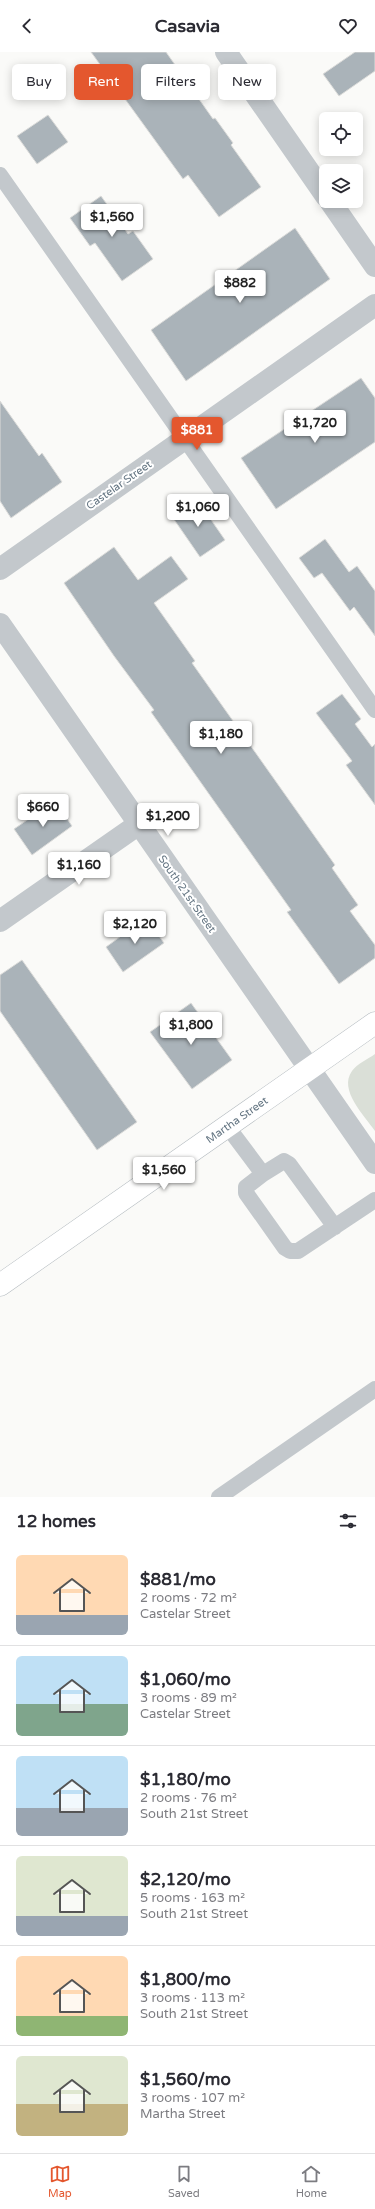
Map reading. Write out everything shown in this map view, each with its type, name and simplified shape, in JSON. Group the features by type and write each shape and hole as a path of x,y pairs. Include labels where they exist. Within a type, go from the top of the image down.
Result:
{"main road":[{"name":"Martha Street","path":"0,1285 375,1023"}],"street":[{"path":"226,52 319,186"},
{"path":"335,208 375,266"},
{"name":"Castelar Street","path":"0,569 375,305"},
{"name":"South 21st Street","path":"0,624 375,1163"},
{"path":"0,921 139,824"}],"lane":[{"path":"0,175 375,710"},
{"path":"227,1126 263,1174"},
{"path":"335,1227 289,1164 284,1161 246,1187 246,1193 285,1248 290,1251 298,1251 335,1227 375,1200"},
{"path":"219,1497 375,1389"}],"shaded area":[{"path":"375,1054 375,1131 354,1102 348,1086 349,1078 354,1068"}],"building":[{"path":"91,52 166,52 174,64 141,64 141,100 200,100 233,143 231,145 261,187 219,217 188,175 183,179 126,100 133,100 133,64 100,64"},
{"path":"355,52 375,52 375,71 339,96 323,74"},
{"path":"48,115 68,142 37,164 17,136"},
{"path":"101,196 128,234 133,231 153,259 122,281 95,243 90,246 70,218"},
{"path":"295,228 330,279 186,381 151,330"},
{"path":"361,378 375,398 375,442 276,509 241,458"},
{"path":"0,401 39,456 42,453 62,482 11,518 0,501"},
{"path":"196,498 225,540 200,557 171,515"},
{"path":"325,539 349,572 357,566 375,591 375,636 354,607 350,611 322,573 314,578 299,558"},
{"path":"114,547 138,580 171,556 188,579 154,603 195,661 192,663 335,865 332,868 358,905 350,911 375,945 375,958 339,984 287,912 291,910 151,712 154,710 114,656 64,583"},
{"path":"342,694 361,719 355,724 372,747 375,744 375,805 346,765 352,761 316,713"},
{"path":"55,801 72,826 32,855 14,829"},
{"path":"146,918 164,943 123,972 106,947"},
{"path":"22,960 137,1122 97,1150 0,1011 0,975"},
{"path":"191,1003 232,1060 192,1089 150,1032"}]}
